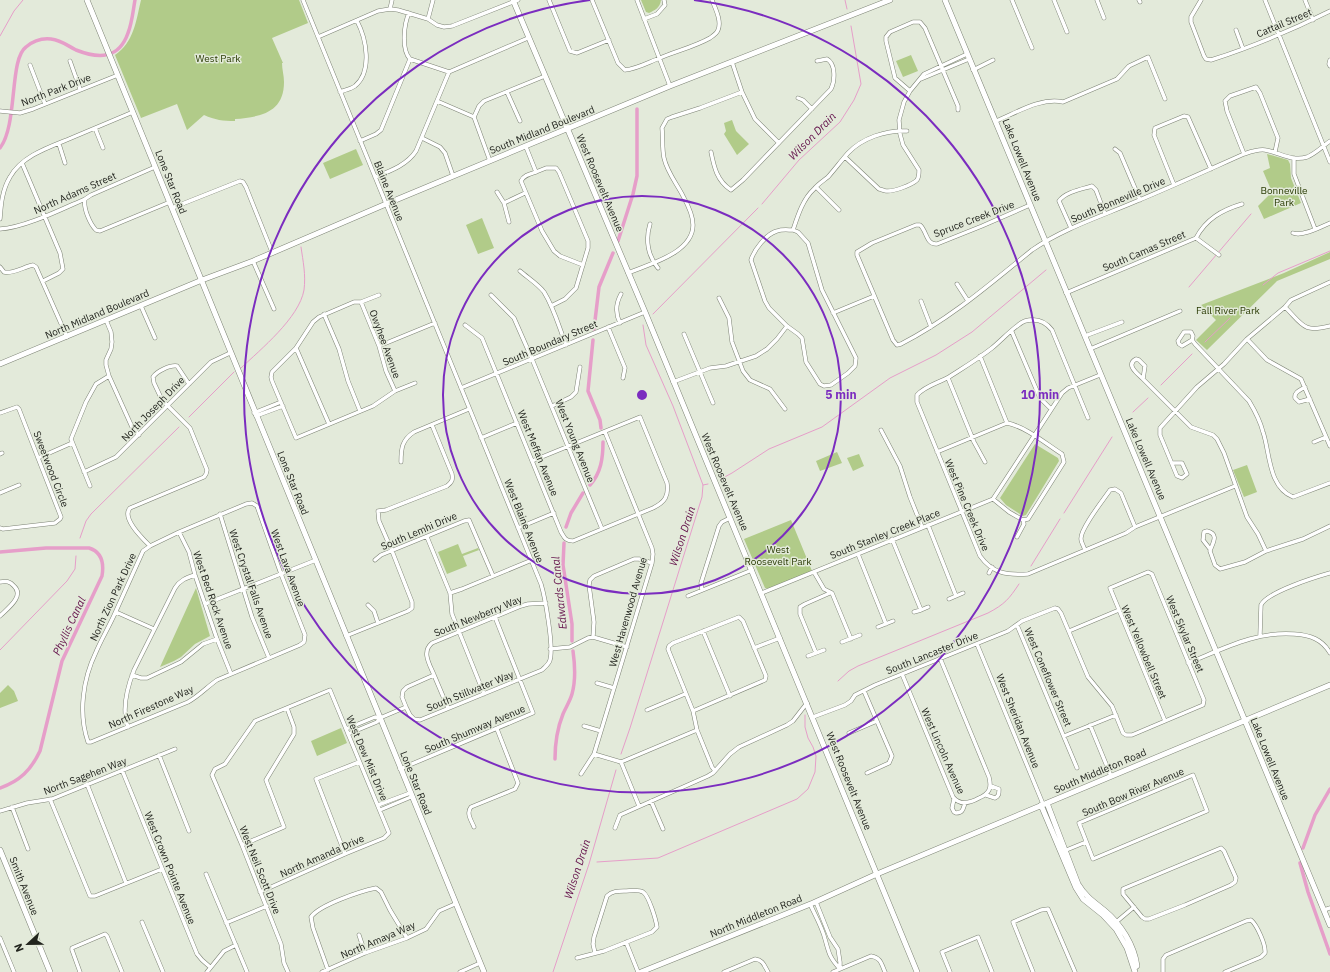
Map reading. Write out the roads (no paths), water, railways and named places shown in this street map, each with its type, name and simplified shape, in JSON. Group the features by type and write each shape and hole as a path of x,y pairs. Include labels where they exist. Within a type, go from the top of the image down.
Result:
{"main road":[{"name":"Lone Star Road","path":"87,0 202,280 255,415 316,560 484,972"},
{"name":"South Midland Boulevard","path":"202,280 253,261 670,86 890,0"},
{"name":"Lake Lowell Avenue","path":"945,0 1244,720 1327,913 1330,926"},
{"name":"West Roosevelt Avenue","path":"515,1 528,38 645,312 917,972"},
{"name":"North Midland Boulevard","path":"0,364 202,280"},
{"name":"South Middleton Road","path":"876,874 1330,685"},
{"path":"1044,804 1080,895 1083,899 1115,923 1127,948 1135,970"},
{"name":"Smith Avenue","path":"0,850 50,972"},
{"name":"North Middleton Road","path":"639,972 813,903 876,874"}],"street":[{"name":"Blaine Avenue","path":"303,0 461,388"},
{"path":"390,9 392,0"},
{"path":"428,19 433,0"},
{"path":"549,0 570,51 577,53 609,40"},
{"path":"592,0 618,63 625,70 699,43 715,34 720,24 712,0"},
{"path":"637,0 670,86"},
{"path":"644,19 657,14 665,5 664,0"},
{"path":"1012,0 1032,48"},
{"path":"1054,0 1067,32"},
{"path":"1097,0 1104,18"},
{"name":"Cattail Street","path":"1201,0 1191,17 1191,22 1204,56 1206,59 1211,60 1234,53 1278,35 1330,11"},
{"path":"1265,0 1330,162"},
{"path":"1305,0 1313,20"},
{"path":"318,37 378,11 390,9 409,13 428,19 437,25 444,27 452,26 515,1"},
{"path":"409,13 405,23 404,32 406,50 410,59 449,72 528,38"},
{"path":"340,92 354,86 359,82 363,74 366,59 366,47 361,28 357,21"},
{"path":"910,91 897,81 893,74 886,37 890,32 913,22 920,22 923,24 958,106 958,110"},
{"path":"1236,30 1243,49"},
{"path":"845,157 879,189 889,191 911,184 917,179 919,174 917,166 904,144 899,130 900,112 904,102 910,91 921,80 924,74 968,57"},
{"path":"996,121 1042,102 1056,100 1063,102 1111,82 1118,79 1129,66 1148,57 1166,99"},
{"path":"360,141 376,134 381,130 410,59"},
{"path":"711,152 719,179 731,190 743,180 831,89 834,82 834,76 830,60 825,59 817,61"},
{"path":"973,70 993,60"},
{"path":"1330,60 1330,66"},
{"path":"70,61 80,89"},
{"path":"732,62 742,92 755,119 779,143"},
{"path":"30,65 45,104"},
{"path":"375,177 396,168 411,159 422,138 449,72"},
{"name":"North Park Drive","path":"0,111 20,113 118,75"},
{"path":"490,161 474,117 479,106 484,101 544,76"},
{"path":"1244,154 1227,111 1225,101 1230,96 1256,87 1260,93 1278,138 1275,152"},
{"path":"507,92 520,121"},
{"path":"628,273 654,263 676,251 690,238 693,226 693,220 684,197 668,171 664,158 662,128 664,123 667,119 672,117 742,92"},
{"path":"798,98 803,100 812,109"},
{"path":"437,101 474,117"},
{"path":"0,219 2,196 9,178 16,168 22,163 39,152 133,112"},
{"path":"1174,185 1154,135 1155,128 1184,116 1188,117 1211,169"},
{"path":"95,128 103,148"},
{"path":"793,230 799,213 808,196 855,147 876,136 899,130 907,131"},
{"path":"422,138 440,147 445,154 453,176"},
{"path":"1315,229 1294,174 1294,158 1309,156 1330,141"},
{"path":"58,144 65,163"},
{"path":"526,147 536,172"},
{"path":"1115,149 1120,153 1140,200"},
{"name":"South Bonneville Drive","path":"931,327 968,301 1045,242 1071,228 1140,200 1244,154 1260,149 1294,158"},
{"path":"22,163 60,253 63,269 60,273 43,281"},
{"name":"North Adams Street","path":"0,229 12,228 45,216 155,167"},
{"path":"551,306 565,299 576,288 588,248 588,241 556,168 551,167 526,175 521,181 525,193 542,230 554,251 560,256 582,265"},
{"path":"85,199 84,202 92,226 96,230 100,231 238,180 241,181 246,187 272,252"},
{"path":"1071,228 1059,202 1061,198 1066,195 1092,186 1096,190 1105,214"},
{"path":"816,187 839,210"},
{"path":"497,192 504,203 509,222"},
{"path":"504,203 525,193"},
{"name":"South Camas Street","path":"1066,293 1196,238 1200,229 1210,219 1224,210 1242,204"},
{"name":"Spruce Creek Drive","path":"874,296 857,255 857,252 872,243 916,225 920,225 923,227 930,242 937,244 1030,205"},
{"path":"1293,233 1296,235 1303,234 1330,223"},
{"path":"650,224 647,233 647,245 654,263 658,268"},
{"path":"793,230 798,232 808,243 822,290 854,354 856,362 855,366 848,373 828,386 820,384 810,371 806,362 802,338 787,326 769,308 765,301 751,260 753,254 768,237 777,231 793,230"},
{"path":"1196,238 1219,255"},
{"path":"253,261 274,309"},
{"path":"0,267 4,272 8,273 33,265 39,271 67,337"},
{"path":"520,271 544,293 551,306 566,345"},
{"path":"1172,463 1182,463 1187,474 1185,477 1182,478 1177,476 1160,435 1160,428 1174,411 1197,387 1219,369 1247,339 1285,307 1291,300 1330,282"},
{"path":"957,284 968,301"},
{"path":"620,323 616,315 618,299 622,294"},
{"path":"379,295 361,302 354,302 319,317 313,322 296,348 272,372 271,377 296,438 373,406 395,391 415,383"},
{"name":"West Young Avenue","path":"491,295 514,318 532,358 602,529"},
{"path":"833,313 874,296 893,340 897,345 931,327 920,301"},
{"path":"719,298 729,318 732,342 743,370 750,380 770,389 785,409"},
{"name":"Owyhee Avenue","path":"361,302 395,391"},
{"path":"141,306 155,338"},
{"path":"1285,307 1306,328 1316,330 1330,326"},
{"path":"1090,349 1180,311"},
{"name":"South Boundary Street","path":"461,388 645,312"},
{"path":"324,314 339,349 348,381 360,411"},
{"path":"106,320 111,332 112,342 111,349 106,360 109,376 132,427 139,435"},
{"path":"985,462 972,437 948,378 992,348 1023,322 1032,320 1041,321 1048,324 1056,338 1088,418"},
{"path":"1085,336 1122,322"},
{"path":"379,346 434,324"},
{"name":"West Meffan Avenue","path":"465,325 482,338 565,539 568,541 573,541 602,529"},
{"path":"673,382 710,368 726,366 756,356 777,339 787,326"},
{"path":"608,327 625,368 623,378"},
{"path":"1012,332 1040,398 1051,409"},
{"path":"1192,340 1182,346 1178,341 1184,332 1191,332 1193,336 1192,340 1248,401 1255,411 1263,432 1270,463 1280,487 1289,496 1294,497 1330,483"},
{"path":"684,334 713,403"},
{"path":"1247,339 1267,360 1301,379 1330,446"},
{"path":"296,348 329,424"},
{"name":"North Joseph Drive","path":"84,472 116,458 211,362 230,353"},
{"path":"980,356 1004,414 1006,423"},
{"path":"1143,379 1145,366 1136,359 1131,365 1132,368 1191,428 1213,434 1217,439 1224,453 1247,517 1258,534 1266,551"},
{"path":"150,546 131,524 127,514 128,510 204,477 206,474 206,470 190,428 162,400 154,383 154,377 155,374 174,365 177,366 189,384"},
{"path":"552,406 571,397 576,392 580,367"},
{"path":"937,452 1006,423 1014,424 1034,436 1062,454 1064,462 1028,519 1023,520 1009,512 993,499 1034,436 1051,409 1062,393 1068,388 1100,375"},
{"path":"90,486 71,439 86,402 96,384 109,376"},
{"name":"West Pine Creek Drive","path":"948,378 922,390 917,395 917,402 980,556 983,561 998,572 1011,575 1028,574 1126,533 1134,527 1235,486"},
{"path":"1305,387 1296,392 1294,395 1295,398 1299,402 1310,398"},
{"name":"West Blaine Avenue","path":"461,388 541,584 546,603 551,657 548,665"},
{"path":"255,415 282,404"},
{"name":"Sweetwood Circle","path":"0,413 17,407 19,409 61,517 60,520 55,523 3,529 0,528"},
{"path":"401,462 401,450 403,443 408,436 469,409"},
{"path":"532,461 640,417 667,483 667,495 661,504 602,529"},
{"path":"481,438 517,423"},
{"path":"346,636 412,608 412,602 392,551 378,521 378,511 386,510 447,486 451,483 453,479 452,474 432,425"},
{"path":"881,430 900,466 922,527"},
{"name":"West Havenwood Avenue","path":"581,774 594,754 652,563 653,554 652,548 605,432"},
{"path":"1314,442 1326,437"},
{"path":"38,458 72,443"},
{"path":"0,493 18,485"},
{"path":"1086,550 1081,539 1081,534 1086,524 1110,490 1115,489 1121,493 1134,527"},
{"name":"South Stanley Creek Place","path":"762,593 993,499"},
{"name":"North Zion Park Drive","path":"88,742 82,722 88,672 95,653 116,612 143,552 150,546 179,532 246,504 252,504"},
{"name":"West Lava Avenue","path":"252,504 257,506 281,574 305,635 304,642"},
{"path":"518,528 554,513"},
{"name":"West Crystal Falls Avenue","path":"220,514 252,617 269,658"},
{"path":"702,590 701,583 719,526 722,522 730,518"},
{"name":"South Lemhi Drive","path":"375,560 381,555 469,520 473,525 493,576"},
{"path":"1017,537 1024,524 1023,520"},
{"path":"928,525 956,596"},
{"path":"1210,549 1214,540 1211,532 1207,531 1204,532 1203,540 1210,549 1215,565 1220,569 1246,562 1266,551 1303,539 1330,526"},
{"name":"West Bed Rock Avenue","path":"179,532 189,552 195,576 231,674"},
{"path":"427,537 450,592 450,608 484,694"},
{"path":"892,539 921,610"},
{"path":"858,554 886,624"},
{"path":"593,637 594,622 589,585 590,580 594,576 634,559 652,563"},
{"path":"205,604 316,560"},
{"path":"450,592 462,589 532,560"},
{"path":"990,573 992,567"},
{"path":"688,596 752,570"},
{"path":"814,572 824,589 833,596 851,639"},
{"name":"West Yellowbell Street","path":"1150,572 1110,588 1164,721"},
{"name":"West Skylar Street","path":"1150,572 1204,703 1203,705 1164,721"},
{"path":"1260,635 1261,605 1269,596 1330,573"},
{"path":"128,727 124,714 129,683 132,675 169,598 179,582 195,576"},
{"path":"0,582 4,581 12,584 17,588 18,594 14,602 0,616"},
{"path":"816,653 800,614 800,607 830,593"},
{"path":"949,599 963,593"},
{"name":"South Newberry Way","path":"434,675 427,657 427,648 432,644 528,604 546,603"},
{"path":"368,605 374,611 378,623"},
{"path":"914,612 928,607"},
{"name":"South Lancaster Drive","path":"813,717 845,705 856,695 875,685 1008,631 1022,621 1054,608 1058,609 1062,613 1069,631"},
{"path":"1119,610 1069,631 1088,677 1105,697 1116,714 1123,733 1126,735 1132,735 1164,721"},
{"path":"116,612 154,629"},
{"path":"495,617 520,679"},
{"path":"693,711 765,680 766,676 743,621 739,617 673,643 668,648 693,711 697,730 712,767 716,770"},
{"path":"878,627 894,621"},
{"name":"West Coneflower Street","path":"1017,625 1077,768"},
{"path":"703,631 730,696"},
{"path":"1188,663 1244,640 1272,633 1312,636 1321,641 1330,653"},
{"path":"842,642 860,635"},
{"path":"550,649 570,647 593,637 627,647"},
{"path":"754,648 780,638"},
{"path":"132,675 147,678 182,662 203,644 217,639"},
{"name":"North Firestone Way","path":"88,742 128,727 198,697 208,686 217,680 304,642"},
{"name":"West Sheridan Avenue","path":"977,644 1044,804"},
{"path":"808,656 824,650"},
{"path":"940,658 989,777 991,786 986,795 994,798 998,796 999,789 991,786"},
{"name":"South Stillwater Way","path":"406,707 414,719 420,720 542,670 548,665"},
{"name":"West Lincoln Avenue","path":"902,674 954,799 965,803 973,802 986,795"},
{"path":"346,729 375,718 380,718 406,707 402,697 403,691 407,687 434,675 448,708"},
{"name":"South Shumway Avenue","path":"400,769 534,713 520,679"},
{"path":"597,683 614,688"},
{"name":"West Dew Mist Drive","path":"287,708 330,690 389,834"},
{"path":"864,691 892,756 889,763 867,773"},
{"path":"646,710 685,694"},
{"path":"615,828 620,815 708,776 739,747 793,721 807,703"},
{"path":"242,845 284,827 266,780 294,734 294,727 287,708"},
{"name":"West Neil Scott Drive","path":"287,708 255,721 225,764 215,769 212,775 267,906 281,944 284,963 288,972"},
{"path":"1064,736 1116,714"},
{"path":"348,734 377,722 380,718"},
{"path":"849,733 877,721"},
{"path":"1090,725 1111,776"},
{"path":"584,726 601,731"},
{"path":"474,826 468,811 471,806 517,786 517,780 496,729"},
{"path":"594,754 621,762 697,730"},
{"name":"North Sagehen Way","path":"0,811 50,799 174,749"},
{"path":"159,755 189,831"},
{"path":"890,760 895,762"},
{"path":"345,854 316,779 359,762"},
{"path":"621,762 639,806"},
{"name":"West Crown Pointe Avenue","path":"122,770 197,954 210,966"},
{"name":"South Bow River Avenue","path":"1193,775 1208,811 1093,859 1086,842 1079,823 1193,775"},
{"path":"87,784 126,883"},
{"path":"378,805 411,795"},
{"path":"380,810 411,795"},
{"path":"50,799 90,896 162,868"},
{"path":"954,799 952,808 956,814 963,811 965,803"},
{"path":"651,801 663,829"},
{"path":"12,807 28,849"},
{"name":"North Amanda Drive","path":"260,892 384,838 389,834"},
{"path":"1063,851 1086,842"},
{"path":"1221,848 1224,851 1236,878 1235,882 1231,885 1150,919 1145,919 1142,917 1134,907 1124,896 1123,891 1125,888 1221,848"},
{"path":"206,874 247,972"},
{"path":"328,970 313,928 311,917 314,912 320,908 342,899 376,888 381,892 407,938"},
{"path":"577,958 595,954 652,932 657,927 647,897 643,892 616,891 607,896 594,937 593,944 595,954"},
{"path":"813,903 830,937 838,949 841,970"},
{"path":"813,903 828,953 841,970"},
{"name":"North Amaya Way","path":"322,972 426,929 439,911 455,904"},
{"path":"226,923 267,906"},
{"path":"1115,923 1134,907"},
{"path":"1327,913 1330,908"},
{"path":"1033,972 1013,922 1041,910 1048,909 1075,972"},
{"path":"1163,972 1164,957 1166,955 1251,920 1256,925 1265,948 1265,953 1261,957 1225,972"},
{"path":"142,922 163,972"},
{"path":"80,972 72,948 105,934 122,972"},
{"path":"358,935 366,954"},
{"path":"950,972 942,952 978,937 992,972"},
{"path":"0,938 14,972"},
{"path":"626,942 639,972"},
{"path":"206,972 224,951 236,945"},
{"path":"832,972 841,970 872,956 877,957 880,960 885,972"},
{"path":"724,972 755,959 764,963 768,972"},
{"path":"460,972 480,963"}],"waterway":[{"path":"0,36 14,11 23,0"},
{"name":"Phyllis Canal","path":"0,148 6,138 9,124 17,65 21,54 26,47 38,40 51,39 61,42 76,50 93,55 107,55 114,52 124,42 128,33 135,0"},
{"name":"Wilson Drain","path":"845,0 847,9"},
{"name":"Wilson Drain","path":"762,204 799,160 840,122 854,100 861,84 851,26"},
{"name":"Edwards Canal","path":"618,241 633,194 637,176 637,109"},
{"name":"Wilson Drain","path":"653,314 758,208"},
{"path":"1189,287 1251,214"},
{"path":"241,368 287,322 301,301 305,279 301,247"},
{"path":"1263,285 1278,273 1330,251"},
{"name":"Edwards Canal","path":"594,329 599,287 613,253"},
{"path":"721,479 769,449 822,427 890,378 936,355 972,332 1046,270"},
{"path":"1205,342 1230,318"},
{"name":"Wilson Drain","path":"621,754 702,497 703,485 673,406 646,345 643,325"},
{"name":"Edwards Canal","path":"593,340 588,391 600,420 601,428"},
{"path":"1161,385 1192,354"},
{"path":"189,417 234,372"},
{"path":"1133,412 1148,398"},
{"path":"80,538 86,521 91,514 179,427"},
{"path":"1064,513 1112,437"},
{"name":"Edwards Canal","path":"590,485 597,475 601,465 603,442"},
{"name":"Wilson Drain","path":"703,485 708,484"},
{"name":"Edwards Canal","path":"566,527 571,513 583,493"},
{"path":"1031,566 1060,519"},
{"name":"Edwards Canal","path":"564,543 563,565 572,624 572,641"},
{"name":"Phyllis Canal","path":"0,552 46,548 89,548 97,552 103,567 102,576 62,661 40,751 33,764 24,774 13,782 0,788"},
{"path":"0,650 67,581 75,569 76,556"},
{"path":"838,681 849,671 858,666 988,613 1006,601 1019,584"},
{"name":"Edwards Canal","path":"555,759 559,725 573,689 575,672 573,651"},
{"path":"597,862 658,858 797,799 808,789 815,772 816,756 805,727 805,715"},
{"name":"Wilson Drain","path":"553,972 589,864 616,770"},
{"path":"1303,848 1315,815 1330,789"},
{"path":"1300,863 1308,892 1330,954"}],"park label":[{"name":"West Park","path":"218,58"},
{"name":"Bonneville Park","path":"1284,196"},
{"name":"Fall River Park","path":"1228,310"},
{"name":"West Roosevelt Park","path":"778,554"}]}
